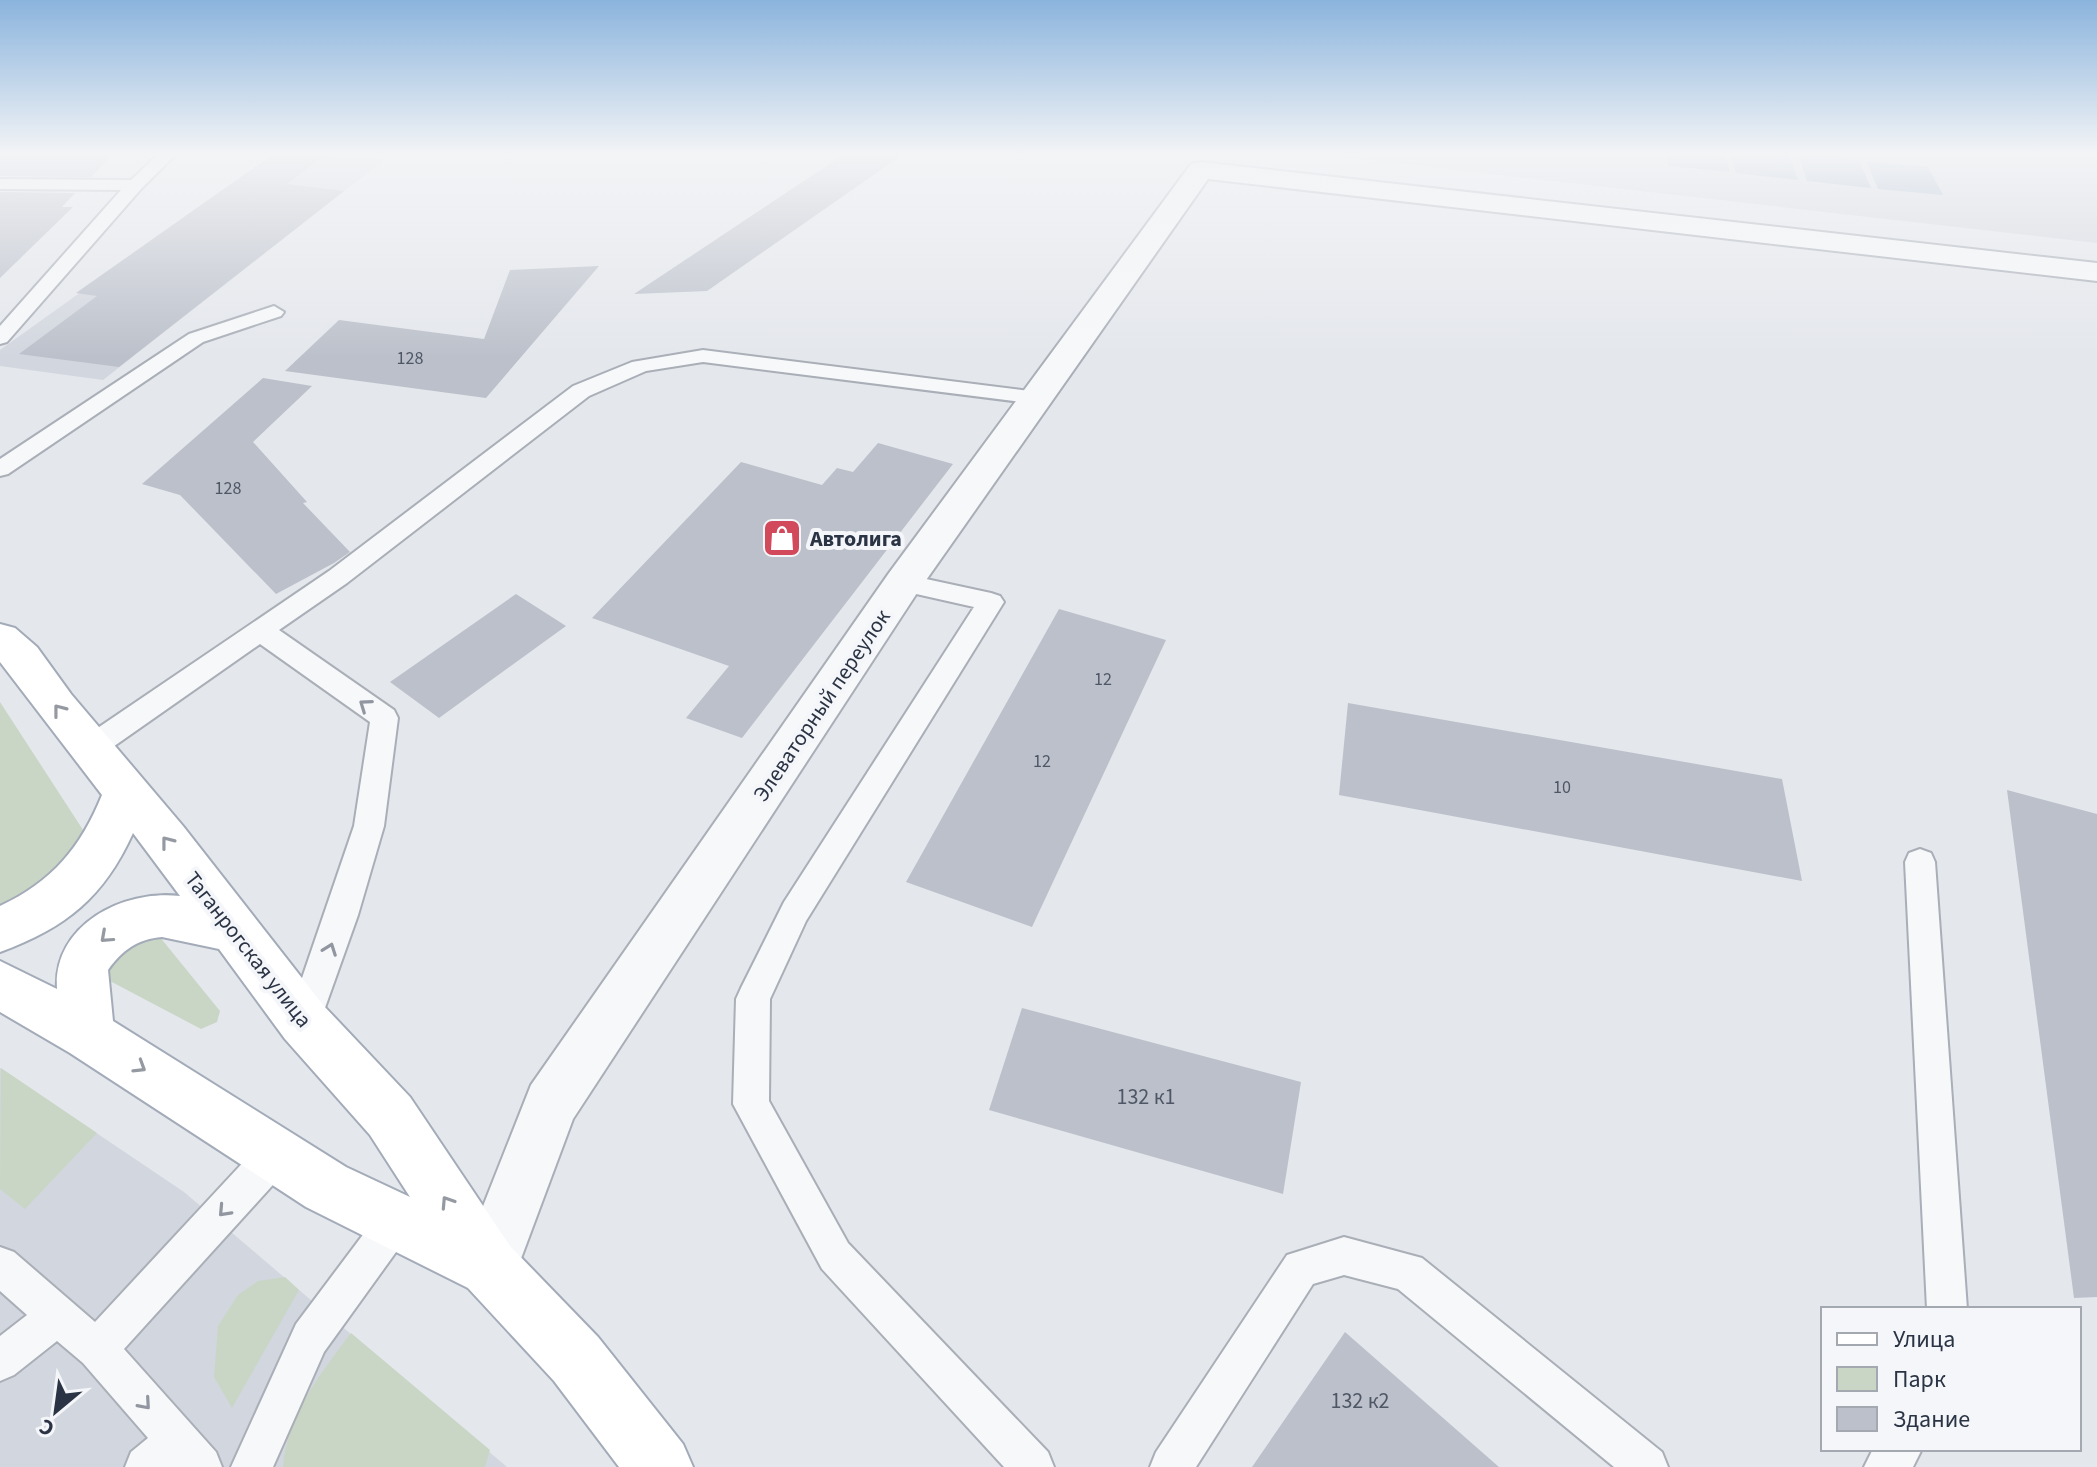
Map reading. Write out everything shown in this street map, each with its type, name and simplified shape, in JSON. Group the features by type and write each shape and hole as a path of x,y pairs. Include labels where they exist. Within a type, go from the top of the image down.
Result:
{"main road":[{"name":"Таганрогская улица","path":"0,639 22,658 304,1022 390,1116 489,1267 576,1359 660,1467"},
{"path":"0,930 31,916 59,898 90,869 108,841 126,792"},
{"path":"89,1035 82,971 95,947 111,930 136,917 169,914 231,930"},
{"name":"Таганрогская улица","path":"0,985 89,1035 326,1187 489,1267"}],"street":[{"name":"Элеваторный переулок","path":"489,1267 551,1104 903,583 1164,221"},
{"name":"Элеваторный переулок","path":"1653,221 2097,272"}],"lane":[{"path":"0,338 103,221"},
{"path":"0,469 196,338 274,312"},
{"path":"90,748 338,577 581,391 613,373 656,360 703,356 1037,398"},
{"path":"903,583 991,602 789,924 753,999 751,1104 835,1256 1033,1467"},
{"path":"260,630 384,718 369,826 304,1022"},
{"path":"1920,862 1947,1307"},
{"path":"97,1349 277,1153"},
{"path":"252,1467 310,1338 396,1221"},
{"path":"1171,1467 1301,1269 1344,1256 1408,1272 1647,1467"},
{"path":"0,1266 97,1349 175,1458"},
{"path":"0,1361 58,1315"},
{"path":"1885,1467 1899,1451"}],"shaded area":[{"path":"179,221 305,221 103,380 0,366 0,350"},
{"path":"1908,221 2097,221 2097,243"},
{"path":"0,1068 184,1192 507,1467 0,1467"}],"green space":[{"path":"0,702 85,833 76,862 0,920"},
{"path":"159,936 220,1011 217,1022 201,1029 110,981 109,964 131,945"},
{"path":"1,1068 97,1133 25,1209 0,1189"},
{"path":"285,1277 299,1290 232,1408 214,1377 218,1326 238,1295 258,1281"},
{"path":"351,1333 490,1450 485,1467 283,1467 291,1429 307,1396"}],"building":[{"path":"0,221 58,221 0,278"},
{"path":"178,221 305,221 119,367 19,354 97,296 76,293"},
{"path":"743,221 807,221 707,291 634,294"},
{"path":"599,266 486,398 285,371 339,320 484,339 510,270"},
{"path":"263,378 312,386 253,442 307,502 303,503 350,552 276,594 180,495 142,484"},
{"name":"Автолига","path":"878,443 953,464 742,738 686,718 729,666 592,618 741,462 822,485 837,468 853,472"},
{"path":"516,594 566,626 439,718 390,682"},
{"path":"1059,609 1166,640 1032,927 906,882"},
{"path":"1348,703 1782,779 1802,881 1339,795"},
{"path":"2007,790 2097,814 2097,1297 2074,1298"},
{"path":"1022,1008 1301,1082 1283,1194 989,1110"},
{"path":"1345,1332 1499,1467 1252,1467"}],"place":[{"name":"Автолига","path":"782,538"}]}
